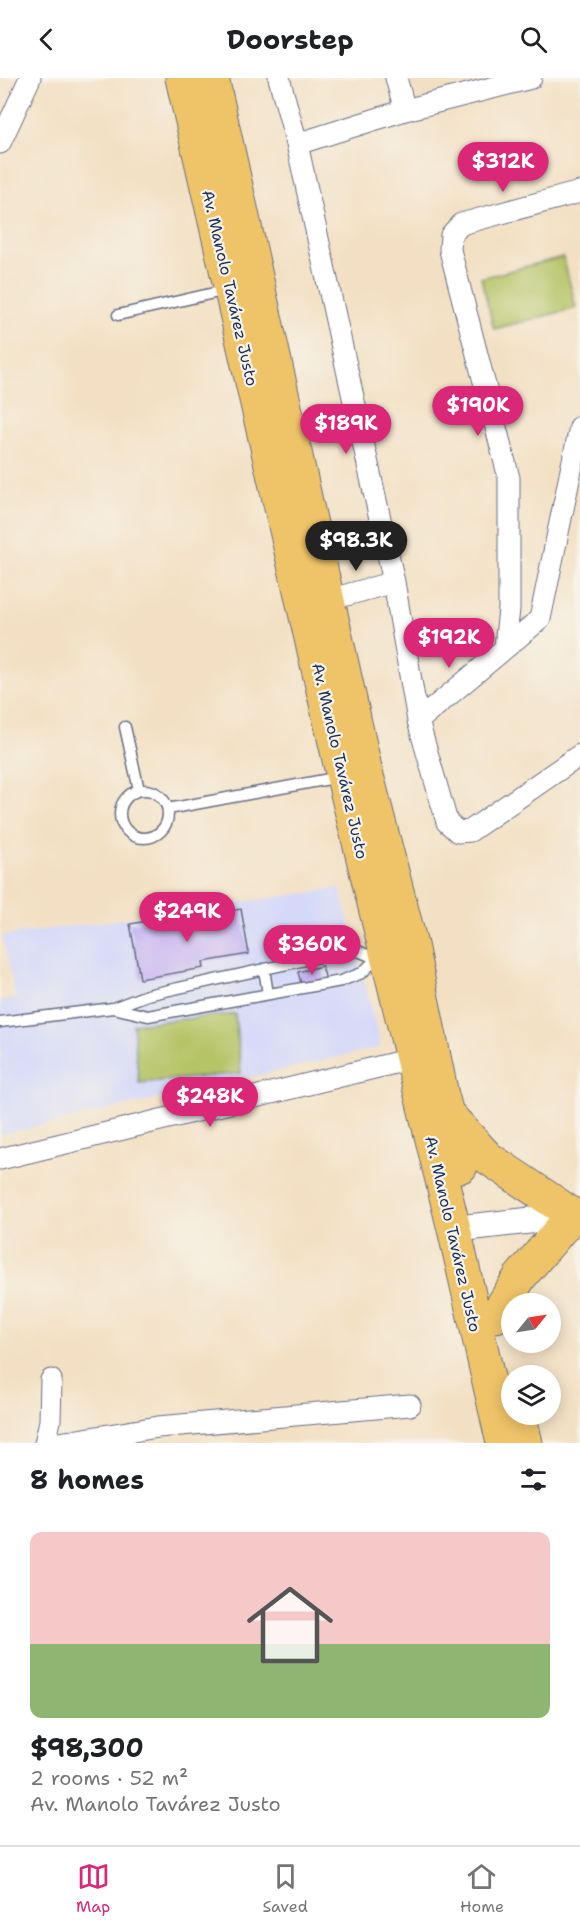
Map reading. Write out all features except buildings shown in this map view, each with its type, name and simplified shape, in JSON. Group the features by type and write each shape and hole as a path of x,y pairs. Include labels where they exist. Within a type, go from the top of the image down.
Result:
{"main road":[{"name":"Av. Manolo Tavárez Justo","path":"182,78 343,777 394,950 450,1117 465,1228 502,1443"},
{"name":"Av. Manolo Tavárez Justo","path":"212,78 366,772 411,1059 496,1316 508,1365"},
{"path":"450,1117 488,1158 577,1215 520,1277 496,1316"},
{"path":"522,1425 526,1443"}],"street":[{"path":"0,143 30,78"},
{"path":"279,78 297,144 394,582 418,721 447,822 458,832 470,831 580,755"},
{"path":"396,78 405,110"},
{"path":"297,144 405,110 520,80"},
{"path":"506,646 509,478 450,250 451,235 461,224 580,192"},
{"path":"418,721 540,619 580,427"},
{"path":"328,600 394,582"},
{"path":"0,1159 411,1059"},
{"path":"465,1228 577,1215"},
{"path":"45,1443 50,1421 51,1380"},
{"path":"59,1443 158,1427 410,1405"}],"lane":[{"path":"118,315 230,289"},
{"path":"125,728 139,790"},
{"path":"168,809 343,777"},
{"path":"139,790 158,794 168,809 164,828 158,834 139,838 130,834 120,819 120,809 123,800 139,790"},
{"path":"0,1022 113,1008 147,995 264,969 358,951 394,950"},
{"path":"113,1008 148,1016 341,981 362,973 394,950"},
{"path":"264,969 268,994"}],"shaded area":[{"path":"340,888 381,1047 0,1135 0,1001 16,999 2,936"}],"green space":[{"path":"563,257 576,308 494,329 481,278"},
{"path":"235,1014 241,1073 139,1083 133,1024"}]}
